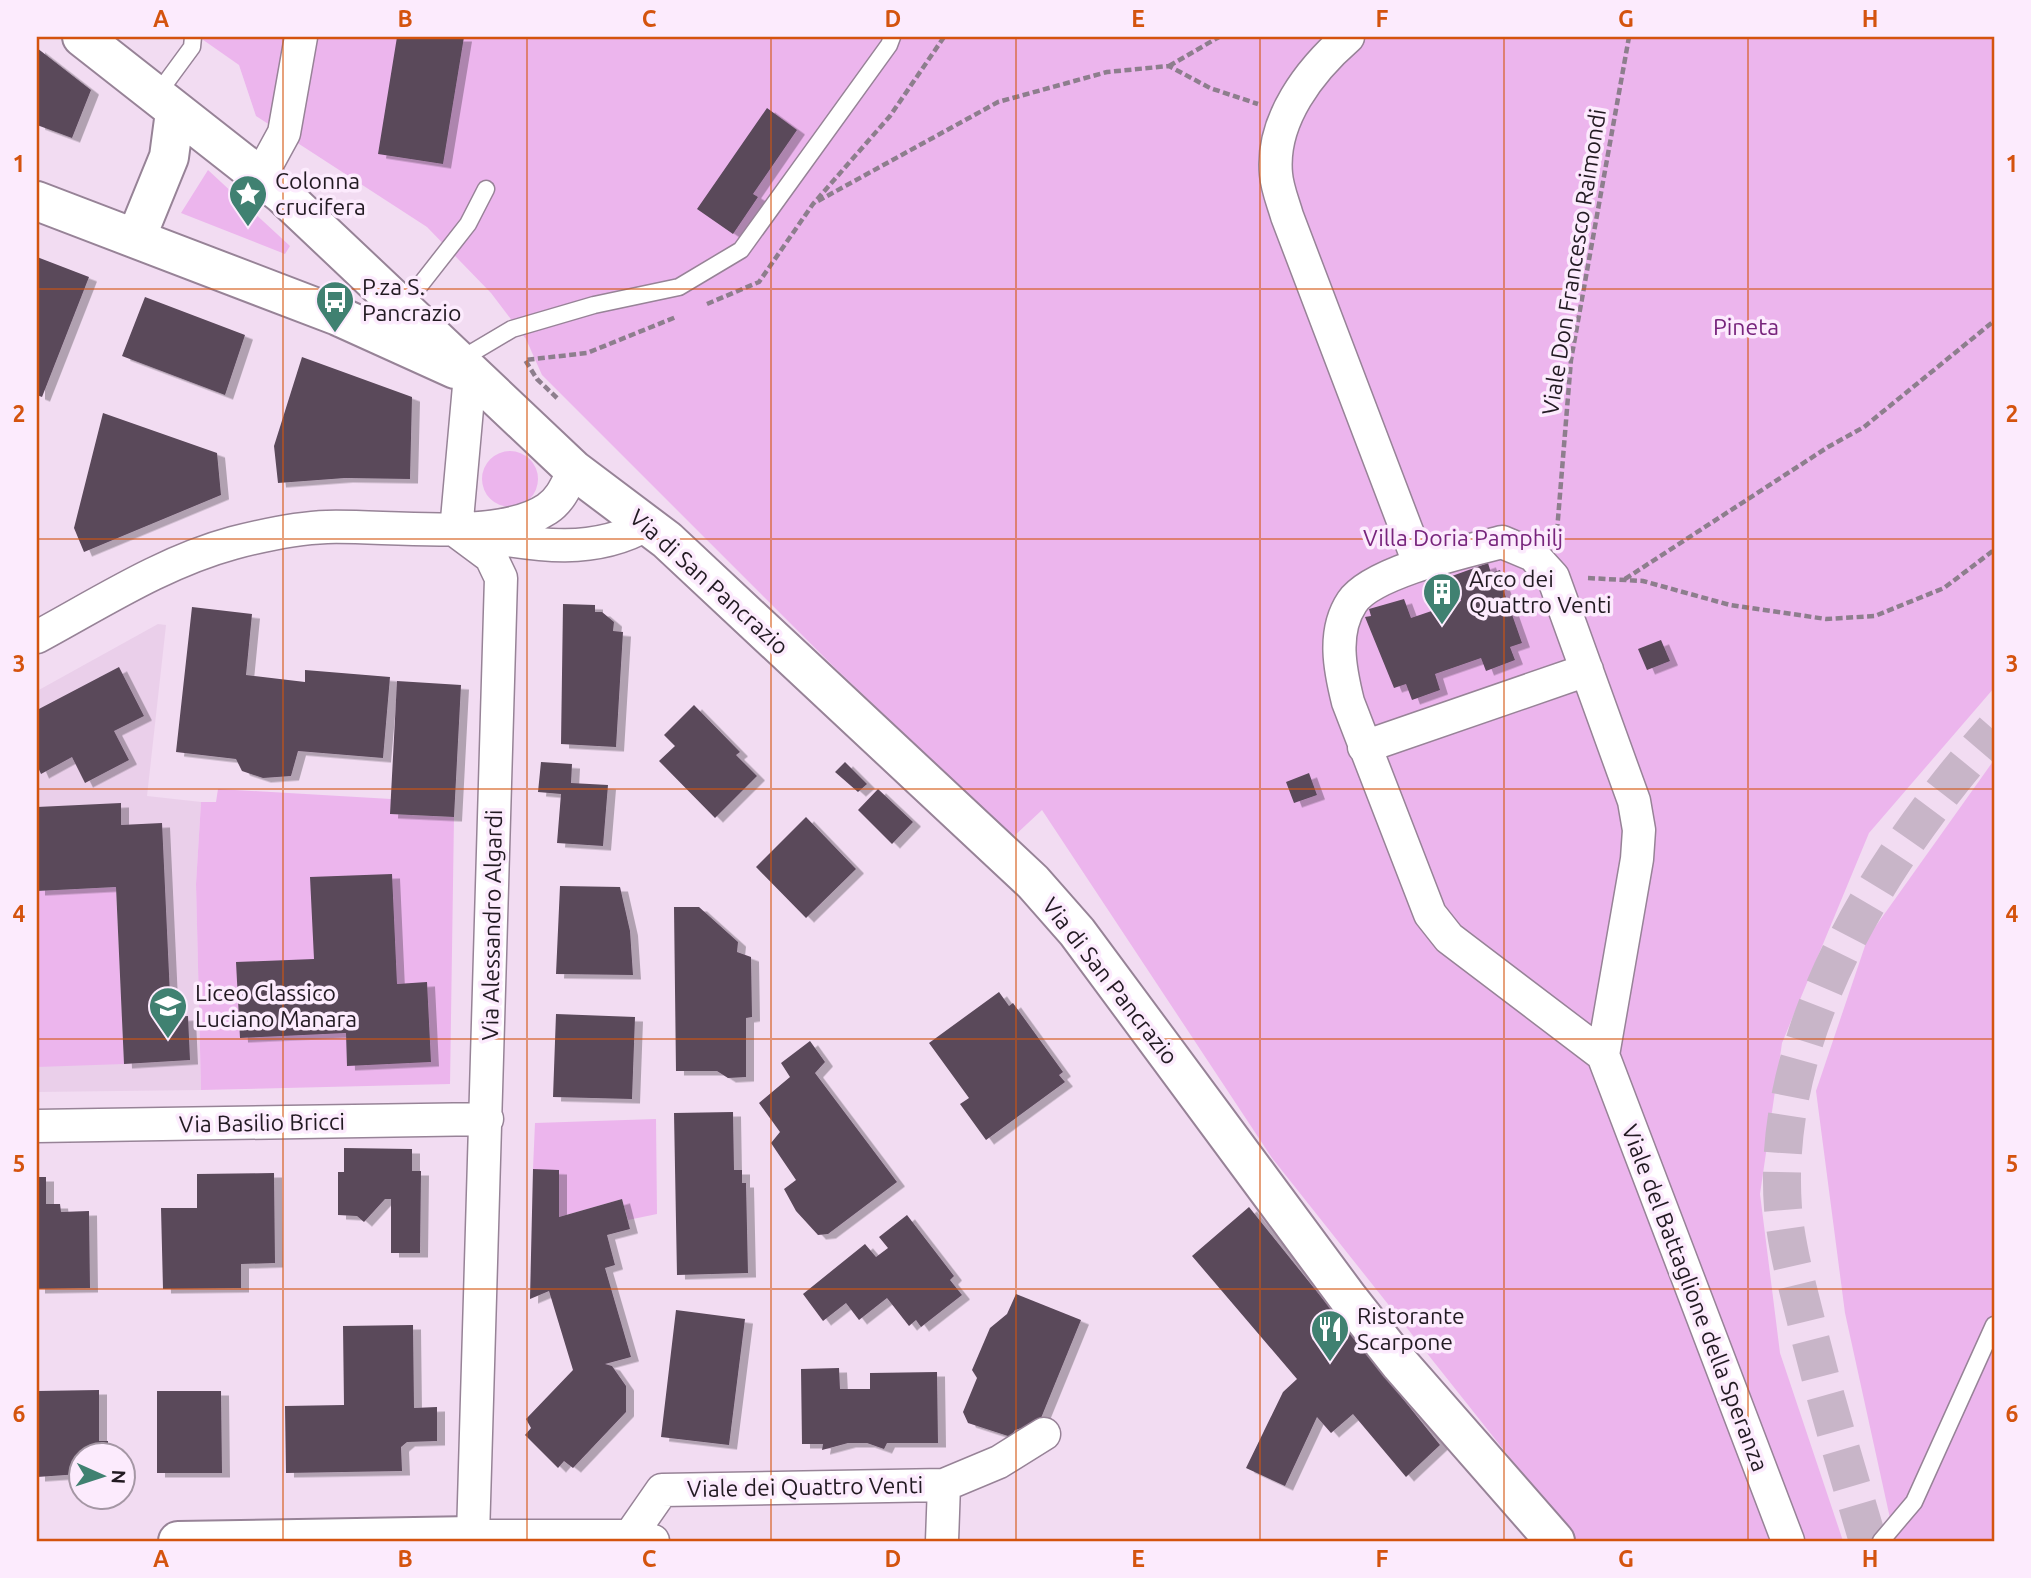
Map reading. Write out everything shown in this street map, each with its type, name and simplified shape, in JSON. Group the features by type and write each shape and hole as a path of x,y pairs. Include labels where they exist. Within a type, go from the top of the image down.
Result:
{"street":[{"name":"Via di San Pancrazio","path":"82,37 260,177 403,307 574,470 648,524 828,690 1058,909 1348,1298 1400,1364 1555,1541"},
{"path":"260,177 284,133 301,37"},
{"path":"1348,37 1327,55 1298,91 1277,158 1278,187 1419,563"},
{"path":"136,238 169,157 166,104"},
{"path":"37,201 338,316 464,368 456,531"},
{"path":"456,531 514,521 546,510 558,498 574,470"},
{"path":"37,637 164,570 250,538 323,527 456,531 543,545 589,545 625,537 648,524"},
{"name":"Via Alessandro Algardi","path":"456,531 491,557 501,578 473,1538"},
{"path":"1502,542 1533,555 1553,577 1634,801 1639,830 1602,1055 1449,937 1430,914 1364,747 1348,702 1339,665 1339,645 1352,602 1362,592 1419,563 1502,542"},
{"path":"1364,747 1587,670"},
{"name":"Viale del Battaglione della Speranza","path":"1602,1055 1788,1541"},
{"name":"Via Basilio Bricci","path":"37,1126 487,1119"},
{"name":"Viale dei Quattro Venti","path":"641,1539 662,1490 944,1485 999,1462 1044,1434"},
{"name":"Viale dei Quattro Venti","path":"942,1541 944,1485"},
{"path":"178,1541 641,1539"}],"lane":[{"path":"166,104 192,47 193,37"},
{"path":"464,368 512,329 594,305 679,288 741,250 890,45 891,37"},
{"path":"403,307 468,224 486,189"},
{"path":"1881,1541 1914,1502 1994,1325"}],"path":[{"path":"944,37 890,116 813,204 998,102 1107,72 1169,66 1219,37"},
{"name":"Viale Don Francesco Raimondi","path":"1553,577 1571,360 1629,37"},
{"path":"1169,66 1210,88 1289,113"},
{"path":"1624,579 1828,447 1864,427 1994,321"},
{"path":"1553,577 1624,579 1655,583 1730,606 1791,617 1863,617 1875,616 1944,588 1994,550"}],"shaded area":[{"path":"158,624 166,625 147,796 201,802 196,884 201,1090 37,1092 37,691"}],"green space":[{"name":"Villa Doria Pamphilj","path":"199,37 1994,37 1994,688 1869,833 1782,1043 1760,1194 1780,1353 1843,1541 1576,1541 1272,1158 1042,810 1013,837 834,667 542,375 526,339 491,293 427,227 256,116 239,65"},
{"path":"208,170 290,246 285,254 181,213"},
{"path":"505,451 515,451 530,459 536,468 536,490 530,499 515,507 505,507 487,495 482,484 482,474 494,456"},
{"path":"1994,760 1994,1541 1895,1541 1845,1313 1816,1091 1868,937"},
{"path":"218,789 391,799 390,814 454,817 450,1084 201,1090 196,884 201,802 216,802"},
{"path":"116,887 124,1064 37,1067 37,891"},
{"path":"656,1119 657,1214 628,1220 622,1199 559,1217 533,1169 535,1123"}],"building":[{"path":"397,37 464,37 443,164 378,154"},
{"path":"37,48 91,90 72,138 37,125"},
{"path":"767,108 797,130 753,194 758,197 733,234 697,209"},
{"path":"37,257 89,277 42,397 37,395"},
{"path":"145,297 245,335 225,395 122,356"},
{"path":"302,357 412,397 410,479 345,478 278,483 274,446"},
{"path":"103,413 217,453 221,495 84,552 74,528"},
{"name":"Arco dei Quattro Venti","path":"1488,563 1491,573 1500,570 1505,585 1502,586 1522,643 1510,647 1515,660 1486,671 1481,658 1435,674 1440,690 1412,700 1406,684 1394,688 1365,617 1371,616 1369,609 1404,599 1411,618 1461,601 1452,576"},
{"path":"563,604 595,605 595,612 602,612 614,622 613,631 623,632 616,747 561,744"},
{"path":"192,607 252,614 246,675 305,682 305,670 390,677 383,758 298,751 291,776 263,778 242,771 236,759 176,752"},
{"path":"1661,640 1670,661 1647,670 1638,649"},
{"path":"119,667 144,716 114,731 129,760 85,783 72,757 41,774 37,765 37,710"},
{"path":"397,681 461,685 454,817 390,814"},
{"path":"694,705 740,752 736,755 757,776 715,818 659,761 675,746 664,735"},
{"path":"541,762 572,764 571,783 608,785 603,846 557,843 561,794 538,792"},
{"path":"845,762 867,784 858,792 835,772"},
{"path":"1309,773 1317,795 1294,803 1286,782"},
{"path":"878,789 913,822 892,844 858,810"},
{"path":"121,803 121,825 162,823 171,1017 188,1016 190,1060 124,1064 116,887 37,891 37,807"},
{"path":"806,817 856,869 806,918 756,867"},
{"path":"392,874 397,984 427,982 431,1062 347,1066 346,1033 240,1038 236,962 314,959 310,877"},
{"path":"560,886 620,887 630,931 633,975 556,974"},
{"path":"674,907 699,907 738,942 737,952 751,957 752,1017 746,1018 746,1077 728,1078 717,1071 676,1071"},
{"path":"999,992 1009,1006 1013,1003 1063,1072 1059,1075 1065,1082 986,1140 960,1104 969,1098 929,1043"},
{"path":"556,1014 635,1017 632,1099 553,1097"},
{"path":"810,1041 825,1062 815,1073 897,1182 828,1234 818,1235 796,1211 784,1189 796,1180 771,1143 780,1132 759,1103 790,1077 781,1063"},
{"path":"733,1112 734,1170 742,1170 742,1183 746,1183 748,1273 677,1275 674,1113"},
{"path":"344,1148 412,1149 412,1171 421,1171 420,1253 391,1253 391,1199 385,1199 364,1222 357,1216 338,1215 338,1172 344,1172"},
{"path":"533,1169 559,1170 559,1217 622,1199 630,1229 607,1235 615,1265 605,1268 631,1357 605,1364 612,1366 626,1386 626,1412 573,1468 564,1461 558,1468 525,1435 531,1428 526,1419 573,1370 549,1291 530,1299"},
{"path":"274,1173 275,1263 241,1264 241,1288 163,1289 161,1208 197,1208 197,1174"},
{"path":"37,1177 46,1177 46,1204 60,1204 61,1212 89,1211 90,1288 37,1289"},
{"path":"1249,1207 1440,1445 1406,1477 1353,1414 1331,1433 1317,1417 1285,1486 1246,1468 1283,1392 1297,1379 1192,1256"},
{"path":"907,1215 954,1276 950,1280 962,1295 921,1327 916,1320 909,1326 887,1298 859,1320 846,1303 823,1321 803,1294 865,1244 876,1257 888,1248 879,1237"},
{"path":"1016,1294 1081,1320 1039,1423 1015,1430 1011,1437 968,1423 963,1412 977,1378 972,1370 990,1328 1007,1314"},
{"path":"676,1310 745,1319 729,1445 661,1437"},
{"path":"413,1325 414,1408 437,1407 437,1441 407,1442 401,1447 402,1471 286,1473 285,1406 344,1405 343,1326"},
{"path":"839,1368 840,1389 870,1389 870,1373 937,1372 938,1443 887,1443 884,1449 867,1443 848,1443 822,1450 823,1444 802,1444 801,1369"},
{"path":"99,1390 99,1441 108,1442 66,1442 66,1475 37,1477 37,1391"},
{"path":"157,1391 221,1391 222,1473 157,1473"}],"tunnel":[{"path":"1868,1541 1827,1401 1786,1236 1783,1208 1784,1142 1795,1076 1815,1012 1842,950 1875,890 1912,833 1994,730"}],"place":[{"name":"Colonna crucifera","path":"248,228"},
{"name":"P.za S. Pancrazio","path":"335,334"},
{"name":"Arco dei Quattro Venti","path":"1442,626"},
{"name":"Liceo Classico Luciano Manara","path":"168,1040"},
{"name":"Ristorante Scarpone","path":"1330,1363"}],"park label":[{"name":"Pineta","path":"1746,327"}]}
